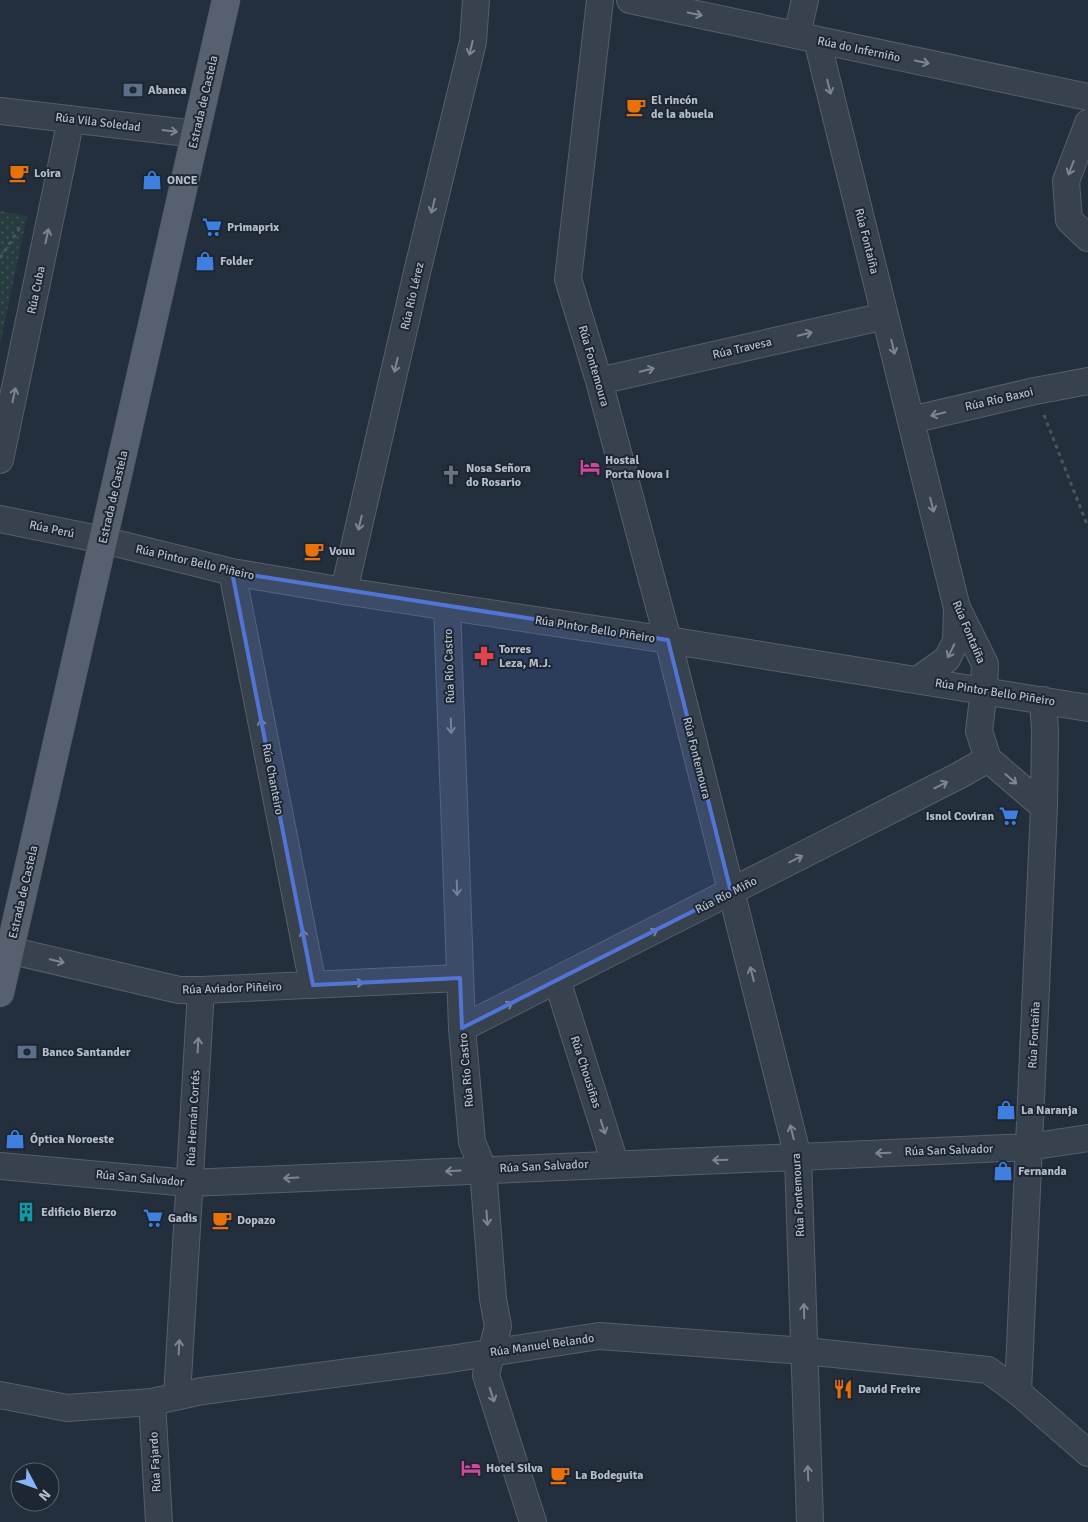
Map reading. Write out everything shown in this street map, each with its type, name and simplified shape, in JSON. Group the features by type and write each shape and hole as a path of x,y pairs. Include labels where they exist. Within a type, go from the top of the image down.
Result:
{"main road":[{"name":"Estrada de Castela","path":"0,994 5,949 103,540 226,0"}],"street":[{"name":"Rúa Río Lérez","path":"344,591 418,268 473,42 476,0"},
{"name":"Rúa Fontemoura","path":"600,0 568,279 599,381 668,640 798,1157 810,1522"},
{"name":"Rúa do Inferniño","path":"630,0 1088,98"},
{"path":"805,0 807,38"},
{"name":"Rúa Fontaíña","path":"807,38 885,316 957,608 984,664 984,690 979,731 988,759"},
{"name":"Rúa Vila Soledad","path":"0,112 196,134"},
{"name":"Rúa Cuba","path":"0,460 72,119"},
{"path":"1088,123 1066,181 1069,220 1088,238"},
{"name":"Rúa Travesa","path":"599,381 885,316"},
{"name":"Rúa Río Baxoi","path":"911,420 1035,391 1088,381"},
{"name":"Rúa Perú","path":"0,519 103,540"},
{"name":"Rúa Pintor Bello Piñeiro","path":"103,540 232,572 1088,708"},
{"name":"Rúa Chanteiro","path":"232,572 313,985"},
{"name":"Rúa Río Castro","path":"448,607 462,1028 472,1142 483,1169 493,1299 498,1326 486,1375 533,1522"},
{"path":"919,680 947,660 956,641 957,608"},
{"name":"Rúa Fontaíña","path":"1018,1392 1044,807 1045,739 1043,700"},
{"path":"988,759 1044,807"},
{"name":"Rúa Río Miño","path":"462,1028 988,759"},
{"name":"Rúa Aviador Piñeiro","path":"5,949 179,990 460,978"},
{"name":"Rúa Chousiñas","path":"557,980 615,1163"},
{"name":"Rúa Hernán Cortés","path":"165,1399 190,1183 201,990"},
{"name":"Rúa San Salvador","path":"0,1166 190,1183 615,1163 1029,1147 1088,1138"},
{"name":"Rúa Manuel Belando","path":"0,1396 67,1408 165,1399 599,1336 805,1351 988,1370 1018,1392 1088,1453"},
{"name":"Rúa Fajardo","path":"159,1522 165,1399"}],"path":[{"path":"1035,391 1088,527"}],"highlighted area":[{"path":"232,572 668,640 731,892 462,1028 460,978 313,985"}],"green space":[{"path":"0,211 27,216 0,344"}],"place":[{"name":"Abanca","path":"133,90"},
{"name":"El rincón de la abuela","path":"636,107"},
{"name":"Loira","path":"19,173"},
{"name":"ONCE","path":"152,180"},
{"name":"Primaprix","path":"212,227"},
{"name":"Folder","path":"205,261"},
{"name":"Hostal Porta Nova I","path":"590,467"},
{"name":"Nosa Señora do Rosario","path":"451,475"},
{"name":"Vouu","path":"314,551"},
{"name":"Torres Leza, M.J.","path":"484,656"},
{"name":"Isnol Coviran","path":"1009,816"},
{"name":"Banco Santander","path":"27,1052"},
{"name":"La Naranja","path":"1006,1110"},
{"name":"Óptica Noroeste","path":"15,1139"},
{"name":"Fernanda","path":"1003,1171"},
{"name":"Edificio Bierzo","path":"26,1212"},
{"name":"Gadis","path":"153,1218"},
{"name":"Dopazo","path":"222,1220"},
{"name":"David Freire","path":"843,1389"},
{"name":"Hotel Silva","path":"471,1468"},
{"name":"La Bodeguita","path":"560,1475"}]}
